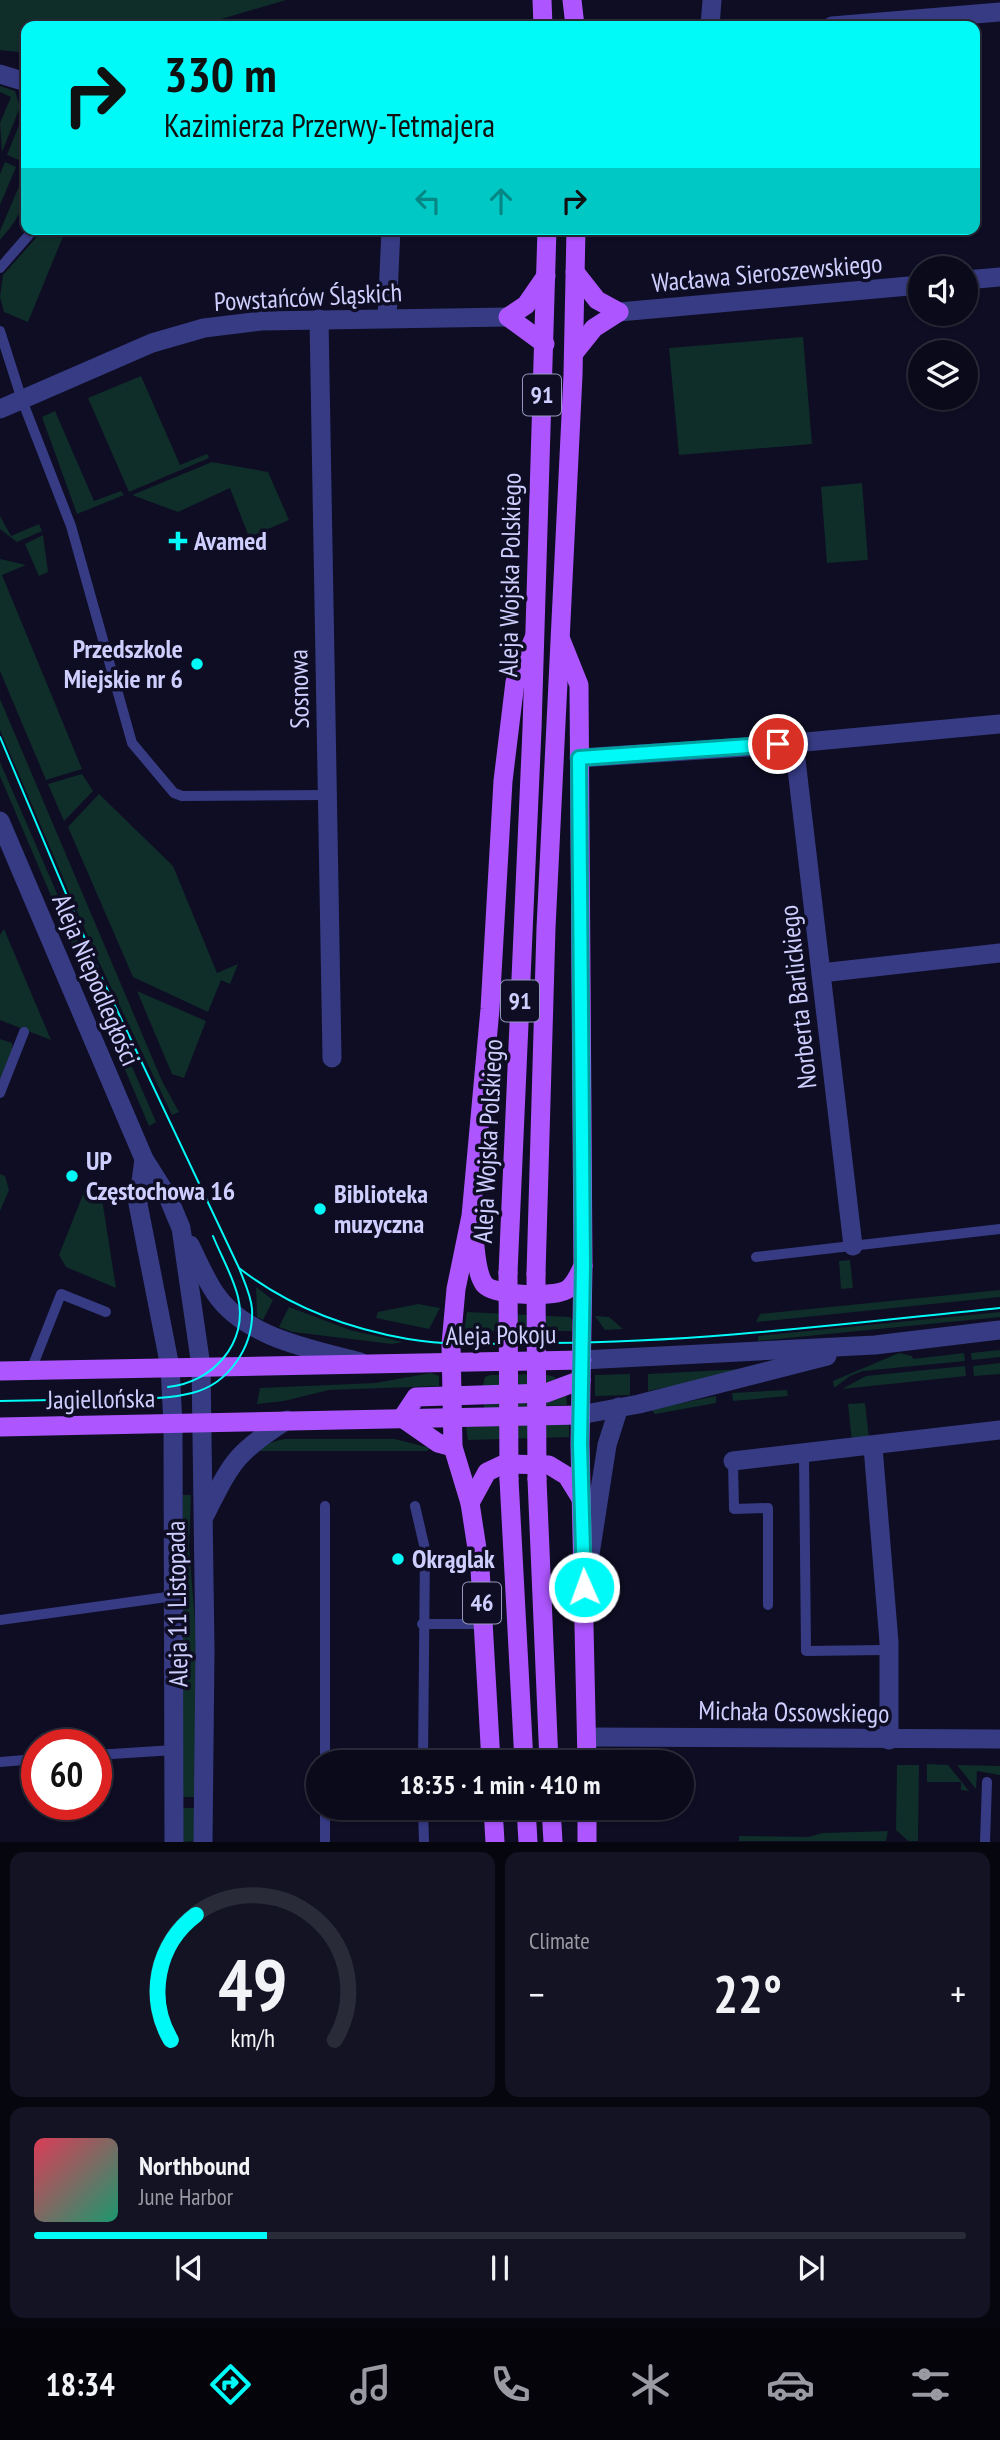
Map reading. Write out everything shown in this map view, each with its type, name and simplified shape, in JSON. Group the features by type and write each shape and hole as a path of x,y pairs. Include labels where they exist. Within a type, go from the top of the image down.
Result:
{"main road":[{"path":"542,0 543,21"},
{"path":"572,0 574,21"},
{"name":"Aleja Wojska Polskiego","path":"523,1750 509,1479 508,1273 534,638 547,235"},
{"name":"Aleja Wojska Polskiego","path":"548,1750 537,1479 536,1273 546,928 574,353 576,235"},
{"path":"574,353 594,328 619,312 597,300 575,272"},
{"path":"545,344 508,317 526,305 546,275"},
{"path":"534,638 515,682 503,781 490,1009 471,1216 456,1289 450,1362 450,1396 453,1447 438,1443 402,1418 416,1396 450,1396 546,1393 581,1370"},
{"path":"561,640 579,685 583,1265 580,1415 587,1750"},
{"path":"471,1216 479,1272 491,1290 502,1293 556,1293 569,1288 583,1265"},
{"name":"Aleja Pokoju","path":"170,1367 450,1362 581,1370"},
{"name":"Jagiellońska","path":"0,1371 170,1367"},
{"name":"Aleja Pokoju","path":"203,1423 580,1415"},
{"name":"Jagiellońska","path":"0,1427 203,1423"},
{"name":"46","path":"453,1447 470,1503 484,1624 490,1750"},
{"path":"470,1503 487,1472 504,1464 549,1465 567,1476 581,1498"},
{"path":"494,1820 495,1842"},
{"path":"527,1820 528,1842"},
{"path":"552,1820 553,1842"},
{"path":"587,1820 587,1842"}],"street":[{"path":"710,21 712,0"},
{"path":"892,21 1000,12"},
{"path":"0,74 21,80"},
{"path":"387,318 391,235"},
{"path":"978,279 1000,277"},
{"name":"Wacława Sieroszewskiego","path":"619,312 908,286"},
{"name":"Powstańców Śląskich","path":"0,409 152,343 204,328 261,321 508,317"},
{"name":"Sosnowa","path":"319,319 331,1058"},
{"path":"579,758 794,743 1000,724"},
{"name":"Norberta Barlickiego","path":"794,743 853,1246"},
{"name":"Aleja Niepodległości","path":"0,821 144,1159 168,1197 181,1228 201,1366"},
{"path":"821,973 1000,953"},
{"path":"144,1159 138,1204 170,1367 173,1424"},
{"path":"181,1228 216,1295 240,1317 281,1339 370,1364"},
{"name":"Aleja Pokoju","path":"581,1370 875,1345 1000,1330"},
{"name":"Aleja Pokoju","path":"580,1415 875,1345"},
{"name":"Aleja 11 Listopada","path":"201,1366 205,1650 203,1842"},
{"path":"584,1587 607,1445 619,1407"},
{"path":"203,1519 231,1464 253,1441 287,1420"},
{"name":"Aleja 11 Listopada","path":"173,1424 174,1842"},
{"path":"733,1461 873,1447 896,1441 1000,1430"},
{"path":"873,1447 890,1642 888,1740"},
{"name":"Michała Ossowskiego","path":"587,1737 1000,1739"}],"lane":[{"path":"0,268 29,235"},
{"path":"0,331 22,400 71,526 132,743 174,793 182,796 327,795"},
{"path":"0,1093 24,1032"},
{"path":"756,1257 1000,1228"},
{"path":"31,1370 61,1294 106,1312"},
{"path":"804,1454 807,1651 884,1650"},
{"path":"733,1461 734,1508 768,1508 768,1605"},
{"path":"325,1750 326,1506"},
{"path":"415,1506 425,1549 422,1624 423,1750"},
{"path":"0,1620 174,1597"},
{"path":"422,1624 484,1624"},
{"path":"112,1754 174,1749"},
{"path":"0,1762 21,1760"},
{"path":"985,1842 987,1782"},
{"path":"325,1820 325,1842"},
{"path":"423,1820 424,1842"}],"green space":[{"path":"0,0 286,0 215,21 21,21 21,52 0,50"},
{"path":"0,86 15,91 20,107 2,152 0,123 11,97 0,92"},
{"path":"21,120 19,160 7,155"},
{"path":"5,162 16,167 0,205 0,174"},
{"path":"21,182 21,208 0,240 0,231"},
{"path":"39,235 64,235 28,322 4,312 0,297 3,275"},
{"path":"803,337 812,444 679,455 669,348"},
{"path":"141,376 180,465 207,454 209,458 129,492 88,398"},
{"path":"55,411 94,501 121,491 124,495 77,514 42,417"},
{"path":"212,462 268,472 289,520 249,537 230,488 178,512 132,495"},
{"path":"862,483 868,560 827,563 821,487"},
{"path":"0,516 11,536 39,524 42,531 17,542 0,529"},
{"path":"43,535 48,572 39,576 25,544"},
{"path":"0,559 26,565 2,575 82,769 46,780 0,671"},
{"path":"0,699 162,1081 179,1112 172,1115 98,960 0,730"},
{"path":"0,762 156,1122 149,1126 0,776"},
{"path":"82,774 93,791 64,821 48,784"},
{"path":"99,794 173,866 217,973 238,964 230,984 221,980 208,1012 133,977 68,827"},
{"path":"4,929 51,1040 0,1020 0,935"},
{"path":"137,991 206,1021 184,1078 172,1074"},
{"path":"0,1039 12,1043 13,1052 0,1083"},
{"path":"0,1174 5,1176 9,1190 0,1211"},
{"path":"86,1187 102,1199 116,1288 66,1267 59,1255"},
{"path":"850,1260 853,1288 841,1289 839,1261"},
{"path":"256,1287 273,1300 263,1320 257,1317"},
{"path":"1000,1290 1000,1297 756,1322 760,1314"},
{"path":"418,1304 440,1308 429,1329 376,1318 378,1312"},
{"path":"289,1307 350,1330 403,1342 392,1344 293,1332 279,1327"},
{"path":"467,1312 570,1317 574,1322 573,1331 464,1331"},
{"path":"1000,1312 1000,1317 758,1341 758,1336"},
{"path":"595,1316 609,1317 623,1329 605,1330"},
{"path":"1000,1350 1000,1357 972,1360 971,1353"},
{"path":"899,1353 912,1356 913,1359 964,1353 965,1361 863,1371 850,1376 834,1388 833,1381"},
{"path":"1000,1363 1000,1374 974,1376 973,1366"},
{"path":"965,1366 966,1376 842,1389 866,1376"},
{"path":"743,1371 648,1391 648,1374"},
{"path":"431,1373 439,1376 439,1386 329,1390 284,1401 257,1404 260,1388 375,1383"},
{"path":"544,1374 555,1377 556,1385 486,1388 483,1385 485,1377 490,1375"},
{"path":"630,1374 630,1395 595,1396 595,1375"},
{"path":"787,1390 788,1396 733,1401 732,1393"},
{"path":"566,1394 567,1405 484,1409 484,1404"},
{"path":"716,1396 716,1403 655,1414 651,1409"},
{"path":"865,1403 869,1439 852,1442 848,1404"},
{"path":"569,1423 569,1437 468,1440 466,1427"},
{"path":"284,1439 395,1439 430,1448 427,1451 253,1451 262,1445"},
{"path":"183,1495 191,1495 189,1547 197,1646 197,1797 183,1797"},
{"path":"927,1764 948,1765 969,1791 961,1790 961,1782 927,1782"},
{"path":"897,1765 919,1765 918,1841 908,1841 896,1830"},
{"path":"957,1765 1000,1766 1000,1775 977,1771 976,1789"},
{"path":"182,1808 197,1808 197,1841 182,1842"},
{"path":"888,1831 886,1841 739,1841 739,1836 808,1837 823,1833"}],"tram line":[{"path":"0,737 99,972 239,1268 252,1309 249,1336 237,1362 217,1381 192,1393 161,1398 0,1401"},
{"path":"168,1387 199,1378 212,1369 224,1358 238,1330 238,1297 213,1236"},
{"path":"239,1268 298,1305 340,1322 408,1339 443,1343 663,1339 776,1331 1000,1308"}],"place":[{"name":"Avamed","path":"178,541"},
{"name":"Przedszkole Miejskie nr 6","path":"197,664"},
{"name":"UP Częstochowa 16","path":"72,1176"},
{"name":"Biblioteka muzyczna","path":"320,1209"},
{"name":"Okrąglak","path":"398,1559"}],"route":[{"path":"584,1587 580,1444 583,1265 579,758 778,744"}]}
